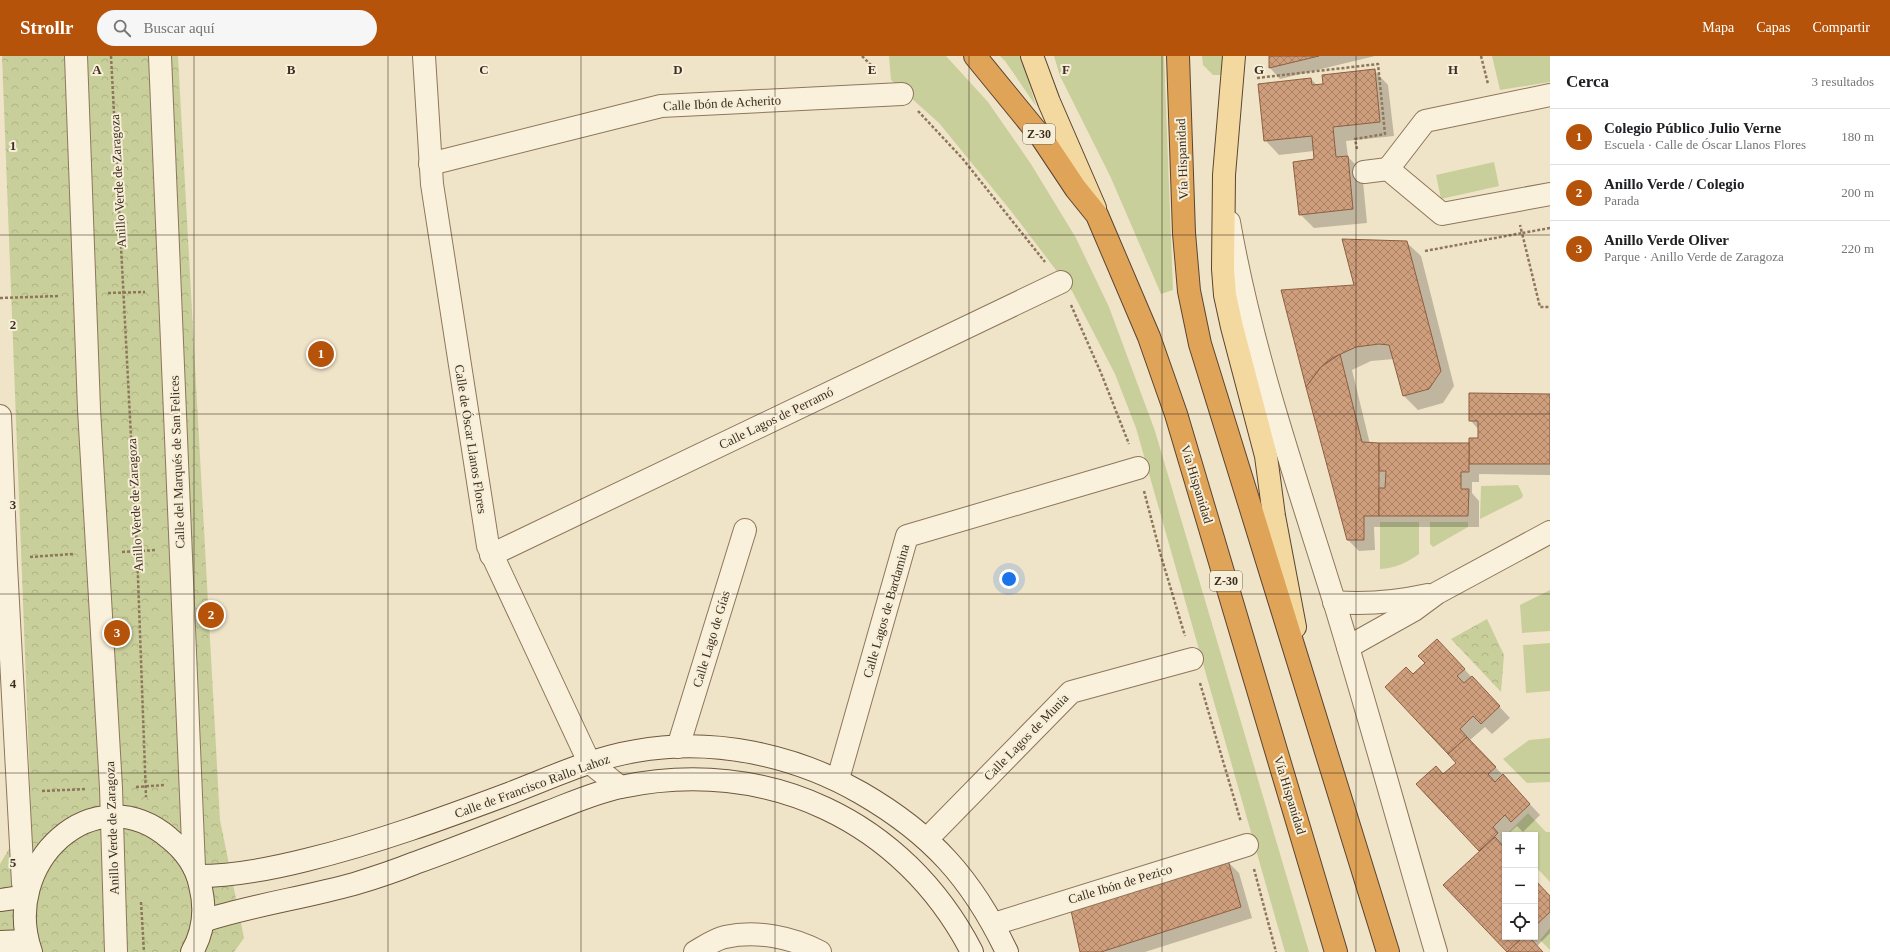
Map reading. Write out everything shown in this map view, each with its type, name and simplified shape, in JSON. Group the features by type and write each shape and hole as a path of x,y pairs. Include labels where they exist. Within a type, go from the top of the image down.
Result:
{"highway":[{"name":"Vía Hispanidad","path":"975,56 1042,138 1076,189 1098,215 1149,337 1176,414 1336,952"},
{"name":"Vía Hispanidad","path":"1178,56 1184,233 1189,291 1202,352 1388,952"}],"main road":[{"name":"Z-30","path":"1032,56 1049,102 1098,215"},
{"path":"1234,56 1226,138 1223,269 1232,327 1266,456 1274,516 1285,570 1303,678"}],"street":[{"name":"Anillo Verde de Zaragoza","path":"76,56 89,410 113,816 116,952"},
{"name":"Calle del Marqués de San Felices","path":"160,56 196,872"},
{"name":"Calle de Óscar Llanos Flores","path":"424,56 430,164 486,535 491,555 589,762 620,787"},
{"name":"Calle Ibón de Acherito","path":"430,164 661,106 902,94"},
{"path":"1364,172 1388,169 1425,121 1491,99 1550,95"},
{"path":"1388,169 1442,214 1550,194"},
{"path":"1224,199 1242,286 1265,376 1348,646 1436,952"},
{"name":"Calle Lagos de Perramó","path":"491,555 1061,282"},
{"path":"0,416 3,565 15,893 20,919 28,946 0,942"},
{"name":"Calle Lagos de Bardamina","path":"838,779 907,536 1138,468"},
{"name":"Calle Lago de Gías","path":"678,747 745,530"},
{"path":"1348,646 1397,620 1437,593 1550,532"},
{"path":"1334,602 1356,604 1388,603 1437,593"},
{"name":"Calle Lagos de Munia","path":"927,839 1071,692 1192,659"},
{"name":"Calle de Francisco Rallo Lahoz","path":"196,872 246,873 327,855 404,832 589,762 638,750 678,747 716,748 762,754 804,766 838,779 886,807 927,839 953,866 978,896 994,924 1007,952"},
{"path":"203,921 225,914 354,884 415,864 578,801 620,787 694,778 741,782 780,791 827,810 875,837 915,871 948,911 972,952"},
{"path":"15,893 33,861 48,843 67,828 89,820 113,816 140,820 160,830 180,846 196,872 204,901 203,921 195,949"},
{"name":"Calle Ibón de Pezico","path":"994,924 1247,845"},
{"path":"695,952 724,937 760,934 805,944 820,952"}],"path":[{"name":"Anillo Verde de Zaragoza","path":"111,56 137,559 146,804 140,820"},
{"path":"1481,56 1491,99"},
{"path":"1252,79 1378,64 1385,134 1355,139 1360,172 1364,172"},
{"path":"1519,219 1540,307 1550,306"},
{"path":"1425,251 1550,228"},
{"path":"141,899 144,952"}],"green space":[{"path":"2,56 178,56 220,820 244,938 234,952 0,952 0,864 31,811"},
{"path":"889,56 946,56 988,102 1031,164 1076,238 1109,307 1155,431 1309,952 1285,952 1136,428 1115,374 1072,291 1011,211 939,123 891,80"},
{"path":"1000,56 1021,56 1036,106 1005,61"},
{"path":"1054,56 1164,56 1173,290 1161,294 1111,178 1060,76"},
{"path":"1202,56 1232,56 1223,75 1213,75 1203,65"},
{"path":"1492,56 1550,56 1550,82 1500,90"},
{"path":"1494,162 1499,186 1441,199 1436,175"},
{"path":"1518,485 1523,495 1522,498 1480,519 1481,486"},
{"path":"1380,522 1419,522 1419,554 1410,560 1391,568 1380,569"},
{"path":"1430,522 1468,522 1468,527 1433,547 1430,544"},
{"path":"1550,590 1550,631 1522,633 1520,605"},
{"path":"1487,619 1504,655 1501,692 1451,639"},
{"path":"1550,643 1550,691 1526,693 1523,645"},
{"path":"1550,738 1550,782 1527,783 1503,759 1529,740"},
{"path":"1528,813 1546,832 1550,832 1550,882 1538,869 1538,832 1509,832"},
{"path":"1550,928 1550,950 1540,940"}],"building":[{"path":"1269,56 1319,56 1269,68"},
{"path":"1375,69 1380,122 1333,127 1336,157 1348,156 1353,209 1299,215 1293,162 1314,159 1312,136 1264,141 1258,84 1311,78 1312,85 1323,84 1322,75"},
{"path":"1342,239 1407,241 1441,371 1429,389 1403,396 1389,345 1379,344 1356,347 1332,358 1321,367 1306,387 1281,290 1354,285"},
{"path":"1340,354 1362,442 1379,443 1379,516 1364,516 1364,540 1347,540 1306,387 1321,367"},
{"path":"1469,393 1550,394 1550,464 1469,464 1469,438 1478,438 1478,421 1469,421"},
{"path":"1379,443 1469,443 1469,472 1461,472 1461,489 1469,489 1468,516 1379,516 1379,488 1385,488 1386,471 1379,471"},
{"path":"1437,639 1465,669 1457,676 1464,683 1472,676 1500,706 1481,724 1473,716 1460,729 1467,737 1448,754 1385,687 1406,667 1413,674 1425,663 1418,656"},
{"path":"1467,737 1496,767 1488,774 1495,782 1503,774 1530,804 1511,822 1505,815 1493,827 1498,833 1479,851 1416,784 1436,766 1443,774 1456,763 1448,754"},
{"path":"1495,837 1502,845 1502,940 1520,940 1507,952 1443,885"},
{"path":"1228,860 1241,907 1101,952 1080,952 1070,906"},
{"path":"1538,883 1550,896 1550,912 1538,923"},
{"path":"1520,940 1532,940 1543,952 1507,952"}],"place":[{"name":"Colegio Público Julio Verne","path":"321,354"},
{"name":"Anillo Verde / Colegio","path":"211,615"},
{"name":"Anillo Verde Oliver","path":"117,633"}]}
